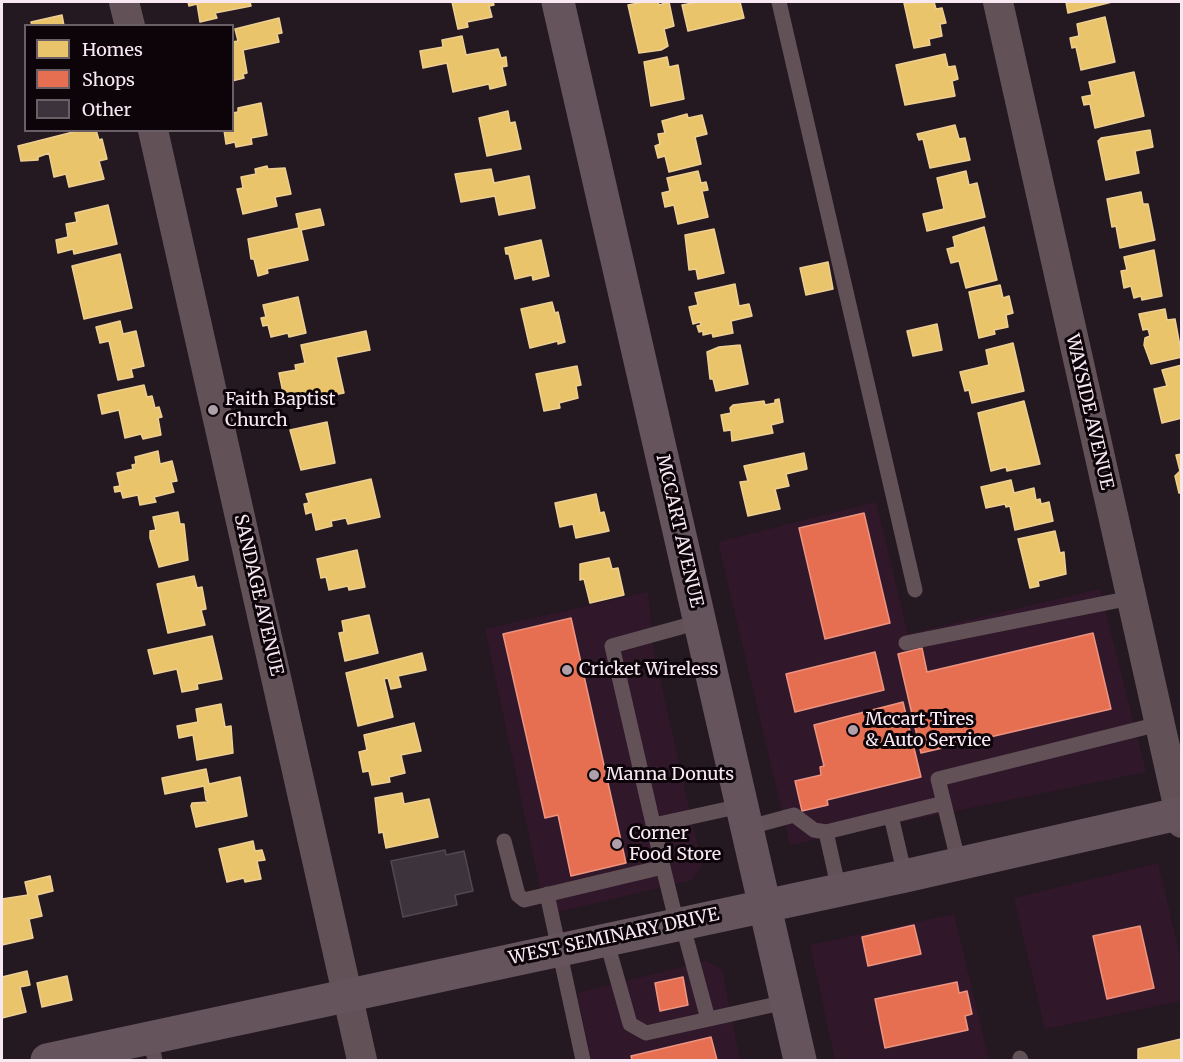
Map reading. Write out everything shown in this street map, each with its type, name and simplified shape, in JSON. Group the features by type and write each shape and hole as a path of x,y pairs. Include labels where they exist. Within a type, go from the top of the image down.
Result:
{"main road":[{"name":"MCCART AVENUE","path":"558,2 800,1060"},
{"name":"WEST SEMINARY DRIVE","path":"47,1060 152,1049 347,995 1181,817"}],"street":[{"path":"124,2 130,24"},
{"name":"WAYSIDE AVENUE","path":"998,2 1181,817"},
{"name":"SANDAGE AVENUE","path":"153,132 362,1060"}],"lane":[{"path":"779,2 915,591"},
{"path":"906,643 1131,598"},
{"path":"699,622 612,646 663,867 708,1020"},
{"path":"958,864 938,779 1159,724"},
{"path":"654,825 794,815 808,827 826,832 944,803"},
{"path":"891,816 905,876"},
{"path":"826,832 839,890"},
{"path":"504,841 520,899 663,867"},
{"path":"547,894 583,1060"},
{"path":"606,939 630,1024 646,1033 786,1002"}],"shaded area":[{"path":"876,502 908,634 1100,589 1146,772 790,845 718,542"},
{"path":"648,592 654,652 702,865 692,880 546,915 485,629"},
{"path":"1158,863 1181,959 1181,1001 1045,1029 1014,898"},
{"path":"954,914 989,1060 835,1060 810,945"},
{"path":"706,961 722,970 740,1060 591,1060 577,993"}],"building: Homes":[{"path":"188,2 250,2 251,6 215,13 217,18 200,22 197,4 189,6"},
{"path":"452,2 493,2 494,5 489,6 492,17 467,22 468,27 458,29"},
{"path":"658,2 659,5 669,2 674,26 664,29 668,46 661,50 639,53 628,5"},
{"path":"698,2 740,2 744,18 688,31 682,5"},
{"path":"934,2 936,9 942,8 946,23 940,24 942,36 929,39 930,45 914,48 904,3"},
{"path":"1066,2 1112,2 1068,13"},
{"path":"62,15 64,24 32,24 31,22"},
{"path":"1105,17 1115,62 1081,70 1076,47 1072,48 1070,38 1079,36 1077,24"},
{"path":"279,18 282,33 277,34 279,42 243,50 247,73 243,74 244,78 234,80 234,42 238,41 235,29"},
{"path":"462,36 466,55 498,49 501,58 506,57 507,66 502,67 506,85 490,89 489,84 453,92 447,63 423,68 420,51 443,47 442,40"},
{"path":"945,54 948,67 955,66 958,79 952,81 955,96 905,105 896,65"},
{"path":"667,57 669,67 678,65 684,99 651,106 644,62"},
{"path":"1134,72 1144,116 1095,128 1090,104 1084,105 1082,97 1092,95 1089,82"},
{"path":"261,103 267,135 251,138 252,144 236,147 235,142 226,144 224,132 234,132 234,113 238,112 238,108"},
{"path":"508,111 510,123 515,122 521,149 487,156 479,118"},
{"path":"687,114 688,118 702,115 707,134 695,137 701,164 669,172 665,156 658,158 655,146 660,144 658,134 665,133 662,121"},
{"path":"955,125 959,139 965,138 970,160 930,168 923,139 919,140 917,134"},
{"path":"1150,130 1153,147 1135,151 1139,173 1106,180 1098,141 1101,138"},
{"path":"73,132 97,132 99,140 102,139 107,159 99,161 104,179 69,187 66,174 54,177 49,153 38,157 38,160 21,161 18,146"},
{"path":"267,166 268,169 285,168 291,194 275,197 277,206 243,214 237,189 243,188 241,177 256,174 255,169"},
{"path":"491,169 494,183 529,176 535,208 499,215 495,196 461,202 455,174"},
{"path":"698,171 701,183 706,182 708,190 702,191 708,217 678,224 674,205 665,207 662,193 670,191 667,178"},
{"path":"966,171 969,185 977,183 985,217 927,231 923,214 944,209 937,178"},
{"path":"1141,192 1143,204 1148,204 1155,240 1120,248 1116,226 1112,227 1107,199"},
{"path":"108,205 117,244 74,254 73,249 58,253 56,240 68,237 66,224 77,222 75,213"},
{"path":"320,209 324,225 301,230 308,260 267,269 268,273 258,276 254,259 251,259 248,239 299,228 296,214"},
{"path":"984,227 997,280 966,288 959,261 951,263 947,249 955,247 953,237"},
{"path":"714,229 724,273 698,279 696,269 689,270 685,235"},
{"path":"541,240 549,276 533,280 532,275 515,279 509,254 506,254 505,248"},
{"path":"1154,250 1162,296 1142,300 1141,296 1134,298 1131,286 1124,288 1121,271 1127,270 1124,257"},
{"path":"120,254 132,308 84,319 72,266"},
{"path":"828,262 833,289 806,295 800,268"},
{"path":"735,284 739,306 749,304 752,316 731,321 733,333 713,337 712,333 703,335 703,331 699,332 697,326 701,325 700,322 693,324 689,307 698,305 695,293"},
{"path":"1000,285 1003,298 1009,296 1013,313 1006,315 1008,327 994,330 995,334 979,338 969,292"},
{"path":"298,297 306,333 289,337 288,333 271,337 268,325 263,326 261,318 266,317 263,305"},
{"path":"552,302 555,313 558,312 565,342 558,344 558,341 530,348 521,309"},
{"path":"1165,309 1167,320 1175,319 1182,357 1151,364 1144,345 1145,338 1150,336 1148,329 1143,330 1139,314"},
{"path":"120,321 123,334 136,331 144,366 131,369 133,377 118,380 109,341 100,343 96,327"},
{"path":"937,324 942,350 913,356 907,331"},
{"path":"366,331 370,350 336,357 344,393 323,397 322,392 309,395 310,401 295,404 294,400 285,402 279,373 296,370 295,365 305,363 301,345"},
{"path":"1013,343 1024,391 972,403 969,390 965,391 960,372 989,365 986,350"},
{"path":"740,345 748,384 716,391 713,379 710,379 707,352 719,347"},
{"path":"1182,365 1182,418 1162,423 1154,389 1167,386 1162,370"},
{"path":"577,366 581,385 576,386 578,398 559,403 560,408 544,411 536,374"},
{"path":"144,385 147,397 152,396 155,408 159,407 162,417 158,418 161,435 143,439 141,434 125,438 119,410 102,414 98,395"},
{"path":"779,399 783,422 771,425 773,433 732,441 731,430 724,431 721,415 731,413 730,408 733,405 764,401 765,405 775,403 775,400"},
{"path":"1024,401 1040,464 1007,471 1006,467 991,471 978,413"},
{"path":"327,422 335,463 301,470 290,430"},
{"path":"158,451 160,464 172,461 177,481 171,482 174,492 154,497 156,502 140,505 138,495 123,498 121,491 115,492 114,487 120,486 117,473 133,469 132,465 136,464 135,457"},
{"path":"804,453 807,469 786,474 789,486 775,489 780,509 748,516 740,482 748,481 744,466"},
{"path":"1182,454 1182,493 1179,493 1175,476 1180,471 1176,455"},
{"path":"371,479 380,517 348,524 346,518 331,521 332,526 316,530 312,512 306,514 304,504 309,503 306,494"},
{"path":"1011,480 1014,493 1034,488 1036,500 1040,499 1041,504 1049,502 1053,521 1015,530 1010,506 1006,507 1005,504 986,508 981,487"},
{"path":"596,494 600,513 604,512 609,531 576,538 573,524 560,527 555,503"},
{"path":"178,512 180,524 184,524 188,560 159,567 150,538 150,531 156,530 153,517"},
{"path":"1055,531 1060,553 1064,552 1066,574 1038,581 1039,586 1030,588 1018,539"},
{"path":"357,550 365,587 349,590 348,586 329,590 326,577 321,578 317,559"},
{"path":"609,558 612,569 618,568 624,595 590,603 584,579 580,580 580,564"},
{"path":"194,576 197,588 202,587 206,609 201,610 205,625 168,633 157,584"},
{"path":"369,615 378,653 345,661 339,633 344,632 342,621"},
{"path":"212,636 222,679 197,684 198,689 182,692 177,669 154,674 148,650"},
{"path":"422,653 426,670 398,676 401,687 391,689 388,678 384,679 393,717 358,726 346,673"},
{"path":"221,704 225,727 231,726 233,753 197,760 193,735 179,738 177,726 198,722 196,709"},
{"path":"414,723 421,751 401,755 405,773 389,777 390,782 372,785 369,771 363,772 359,752 367,750 364,735"},
{"path":"206,769 209,784 240,777 247,816 196,827 191,806 192,803 209,802 206,800 204,786 165,794 162,778"},
{"path":"402,793 404,804 429,799 438,837 386,848 383,832 379,833 375,798"},
{"path":"253,841 255,851 262,850 265,860 257,861 261,879 245,882 244,878 227,882 219,849"},
{"path":"50,876 53,891 37,895 42,916 29,919 33,938 2,945 2,899 28,895 25,882"},
{"path":"27,971 30,985 20,987 26,1012 2,1018 2,977"},
{"path":"67,976 72,1000 42,1007 37,983"},
{"path":"1181,1039 1182,1060 1138,1060 1138,1049"}],"building: Shops":[{"path":"864,513 890,623 825,639 799,528"},
{"path":"571,618 626,863 571,876 558,815 545,818 503,634"},
{"path":"1093,633 1111,709 921,753 898,654 922,648 927,672"},
{"path":"875,652 884,690 795,712 786,674"},
{"path":"903,702 921,777 827,800 828,805 802,811 795,781 821,775 820,767 824,766 814,725"},
{"path":"914,925 921,954 868,966 862,937"},
{"path":"1140,926 1154,988 1107,999 1093,936"},
{"path":"683,977 688,1005 660,1011 655,983"},
{"path":"957,982 959,993 967,991 972,1014 965,1016 968,1030 885,1048 875,999"},
{"path":"711,1037 717,1060 632,1060 631,1056"}],"building: Other":[{"path":"445,850 446,855 464,851 473,891 455,895 457,905 403,917 391,861"}],"place":[{"name":"Faith Baptist Church","path":"213,410"},
{"name":"Cricket Wireless","path":"567,670"},
{"name":"Mccart Tires & Auto Service","path":"853,730"},
{"name":"Manna Donuts","path":"594,775"},
{"name":"Corner Food Store","path":"617,844"}]}
